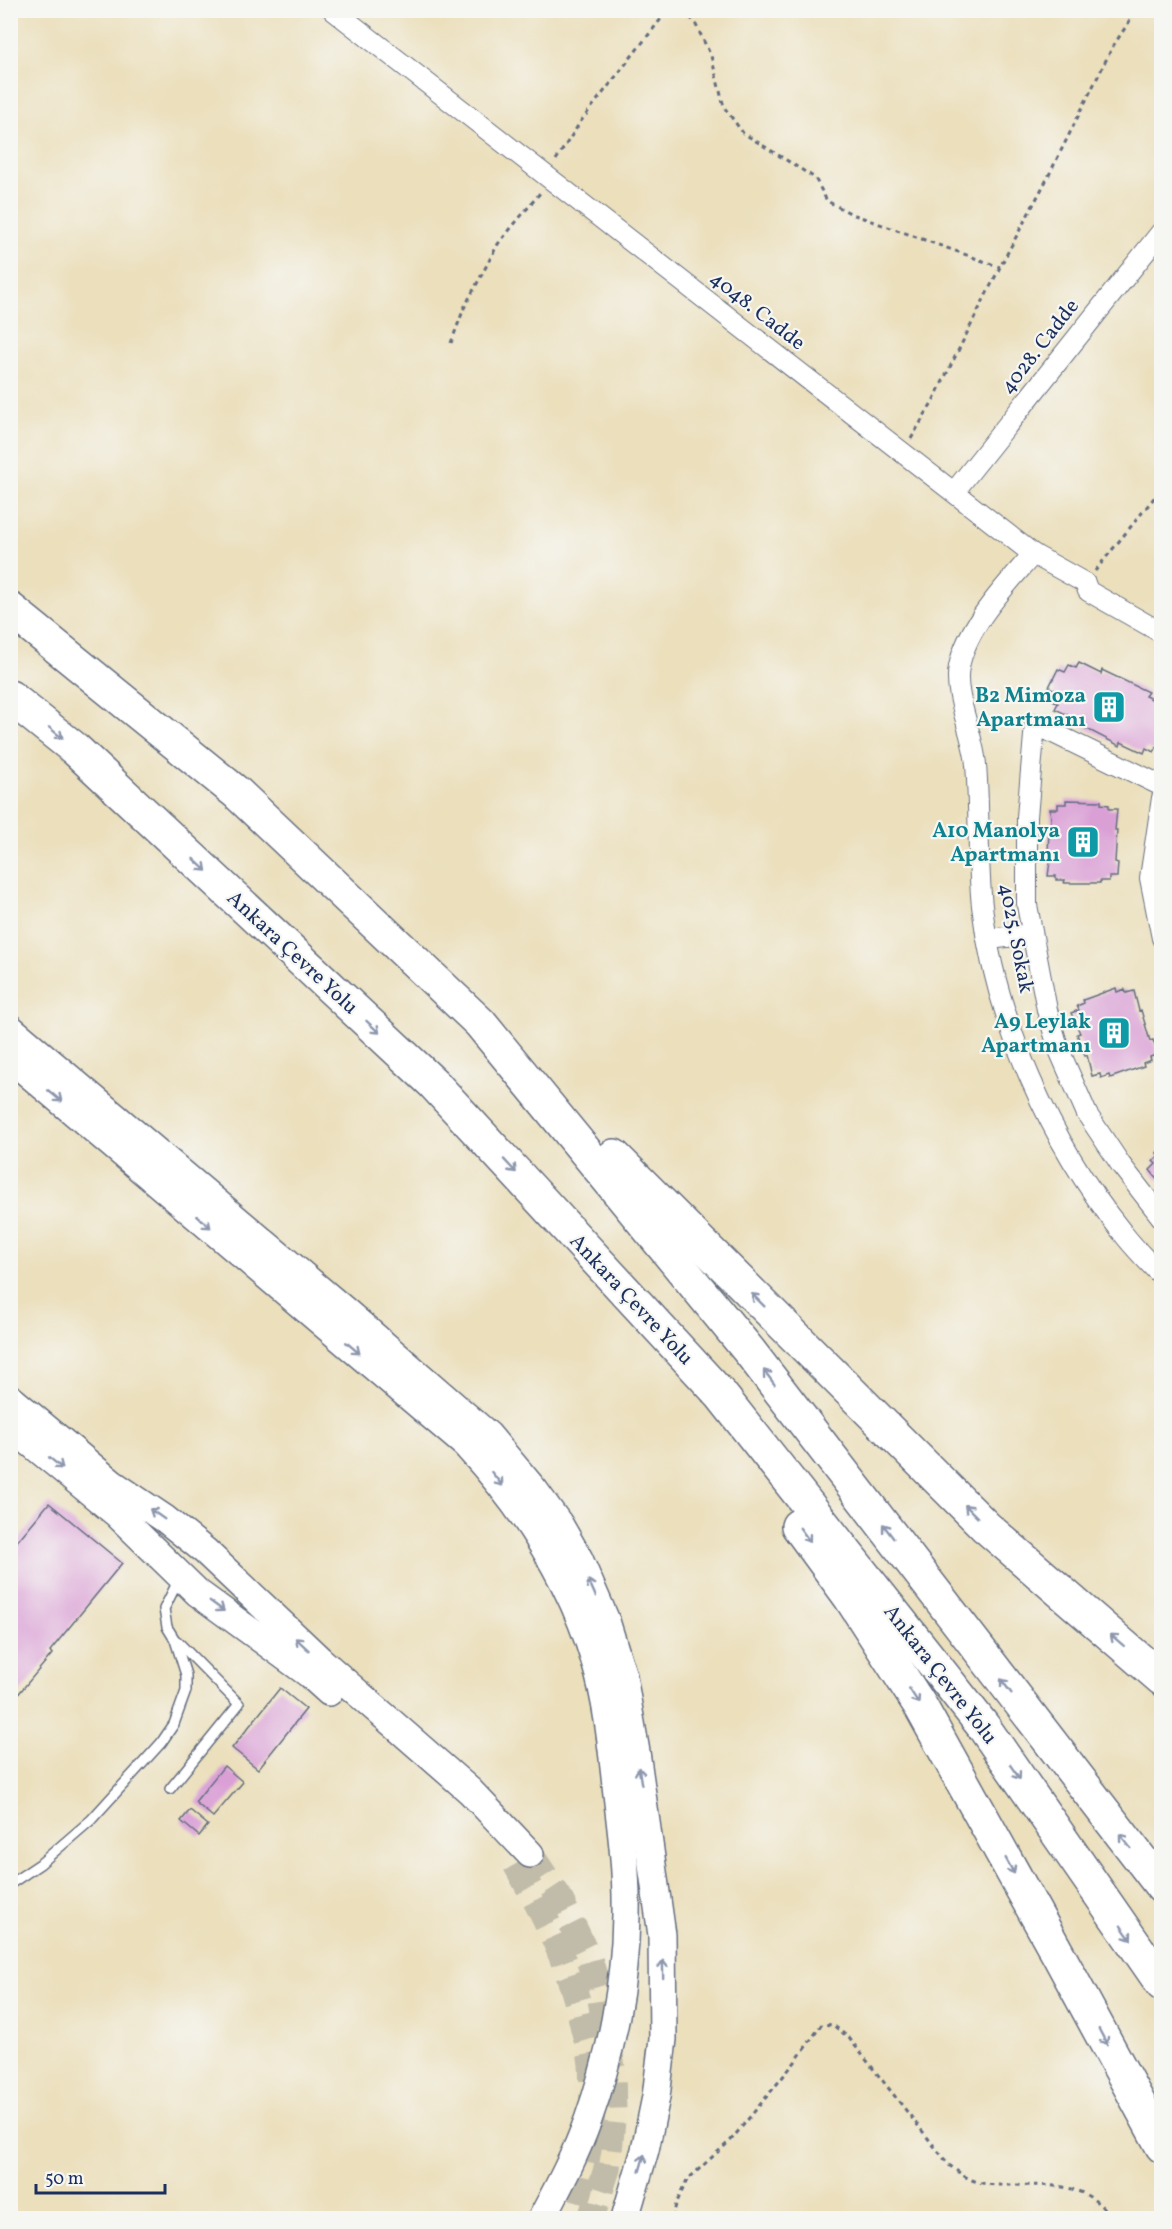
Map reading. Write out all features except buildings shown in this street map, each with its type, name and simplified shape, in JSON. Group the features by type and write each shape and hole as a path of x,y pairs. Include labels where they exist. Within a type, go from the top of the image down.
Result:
{"highway":[{"name":"Ankara Çevre Yolu","path":"10,609 237,793 480,1023 750,1352 1161,1887"},
{"name":"Ankara Çevre Yolu","path":"10,697 75,749 433,1083 721,1395 983,1726 1161,1984"},
{"path":"480,1023 986,1527 1161,1679"},
{"path":"721,1395 769,1485 850,1597 921,1707 1161,2146"}],"main road":[{"path":"10,1028 344,1310 488,1435 541,1499 559,1524 579,1559 606,1621 623,1676 640,1775 662,1935 663,2039 656,2097 645,2150 625,2218"},
{"path":"10,1058 466,1445 522,1511 538,1536 572,1601 595,1660 608,1718 623,1842 626,1916 620,1984 609,2046 599,2085 574,2155 542,2218"},
{"path":"10,1398 113,1484 205,1551 320,1660 470,1791 523,1859 309,1674 198,1593 117,1514 10,1426"},
{"path":"180,1577 195,1582 205,1576 210,1566 205,1551"}],"street":[{"name":"4048. Cadde","path":"333,10 1033,554 1085,583 1088,591 1161,633"},
{"name":"4028. Cadde","path":"954,492 1161,231"},
{"name":"4025. Sokak","path":"1033,554 968,636 958,669 961,699 976,762 982,907 996,973 1014,1038 1029,1078 1053,1128 1092,1192 1122,1233 1161,1276"},
{"path":"1161,786 1035,724 1026,817 1026,905 1047,1011 1059,1050 1087,1114 1121,1165 1161,1218"},
{"path":"1161,798 1150,878 1161,938"},
{"path":"989,939 1032,934"}],"lane":[{"path":"170,1789 239,1704 175,1640 167,1627 164,1609 180,1577"},
{"path":"10,1884 40,1864 91,1820 160,1743 174,1724 186,1691 186,1675 175,1640"}],"path":[{"path":"684,10 695,23 711,56 724,107 743,133 815,178 827,201 1000,267"},
{"path":"903,454 934,399 1113,46 1137,10"},
{"path":"1085,583 1161,488"},
{"path":"673,2218 687,2180 731,2140 795,2062 822,2024 833,2025 849,2038 949,2164 971,2180 989,2185 1059,2186 1077,2190 1093,2197 1112,2218"}],"tunnel":[{"path":"530,1854 558,1896 589,1959 601,1999 612,2068 613,2112 607,2169 591,2218"},
{"path":"516,1864 548,1924 565,1964 589,2047 593,2084 589,2143 582,2181 571,2218"}],"place":[{"name":"B2 Mimoza Apartmanı","path":"1109,707"},
{"name":"A10 Manolya Apartmanı","path":"1083,842"},
{"name":"A9 Leylak Apartmanı","path":"1114,1033"}]}
